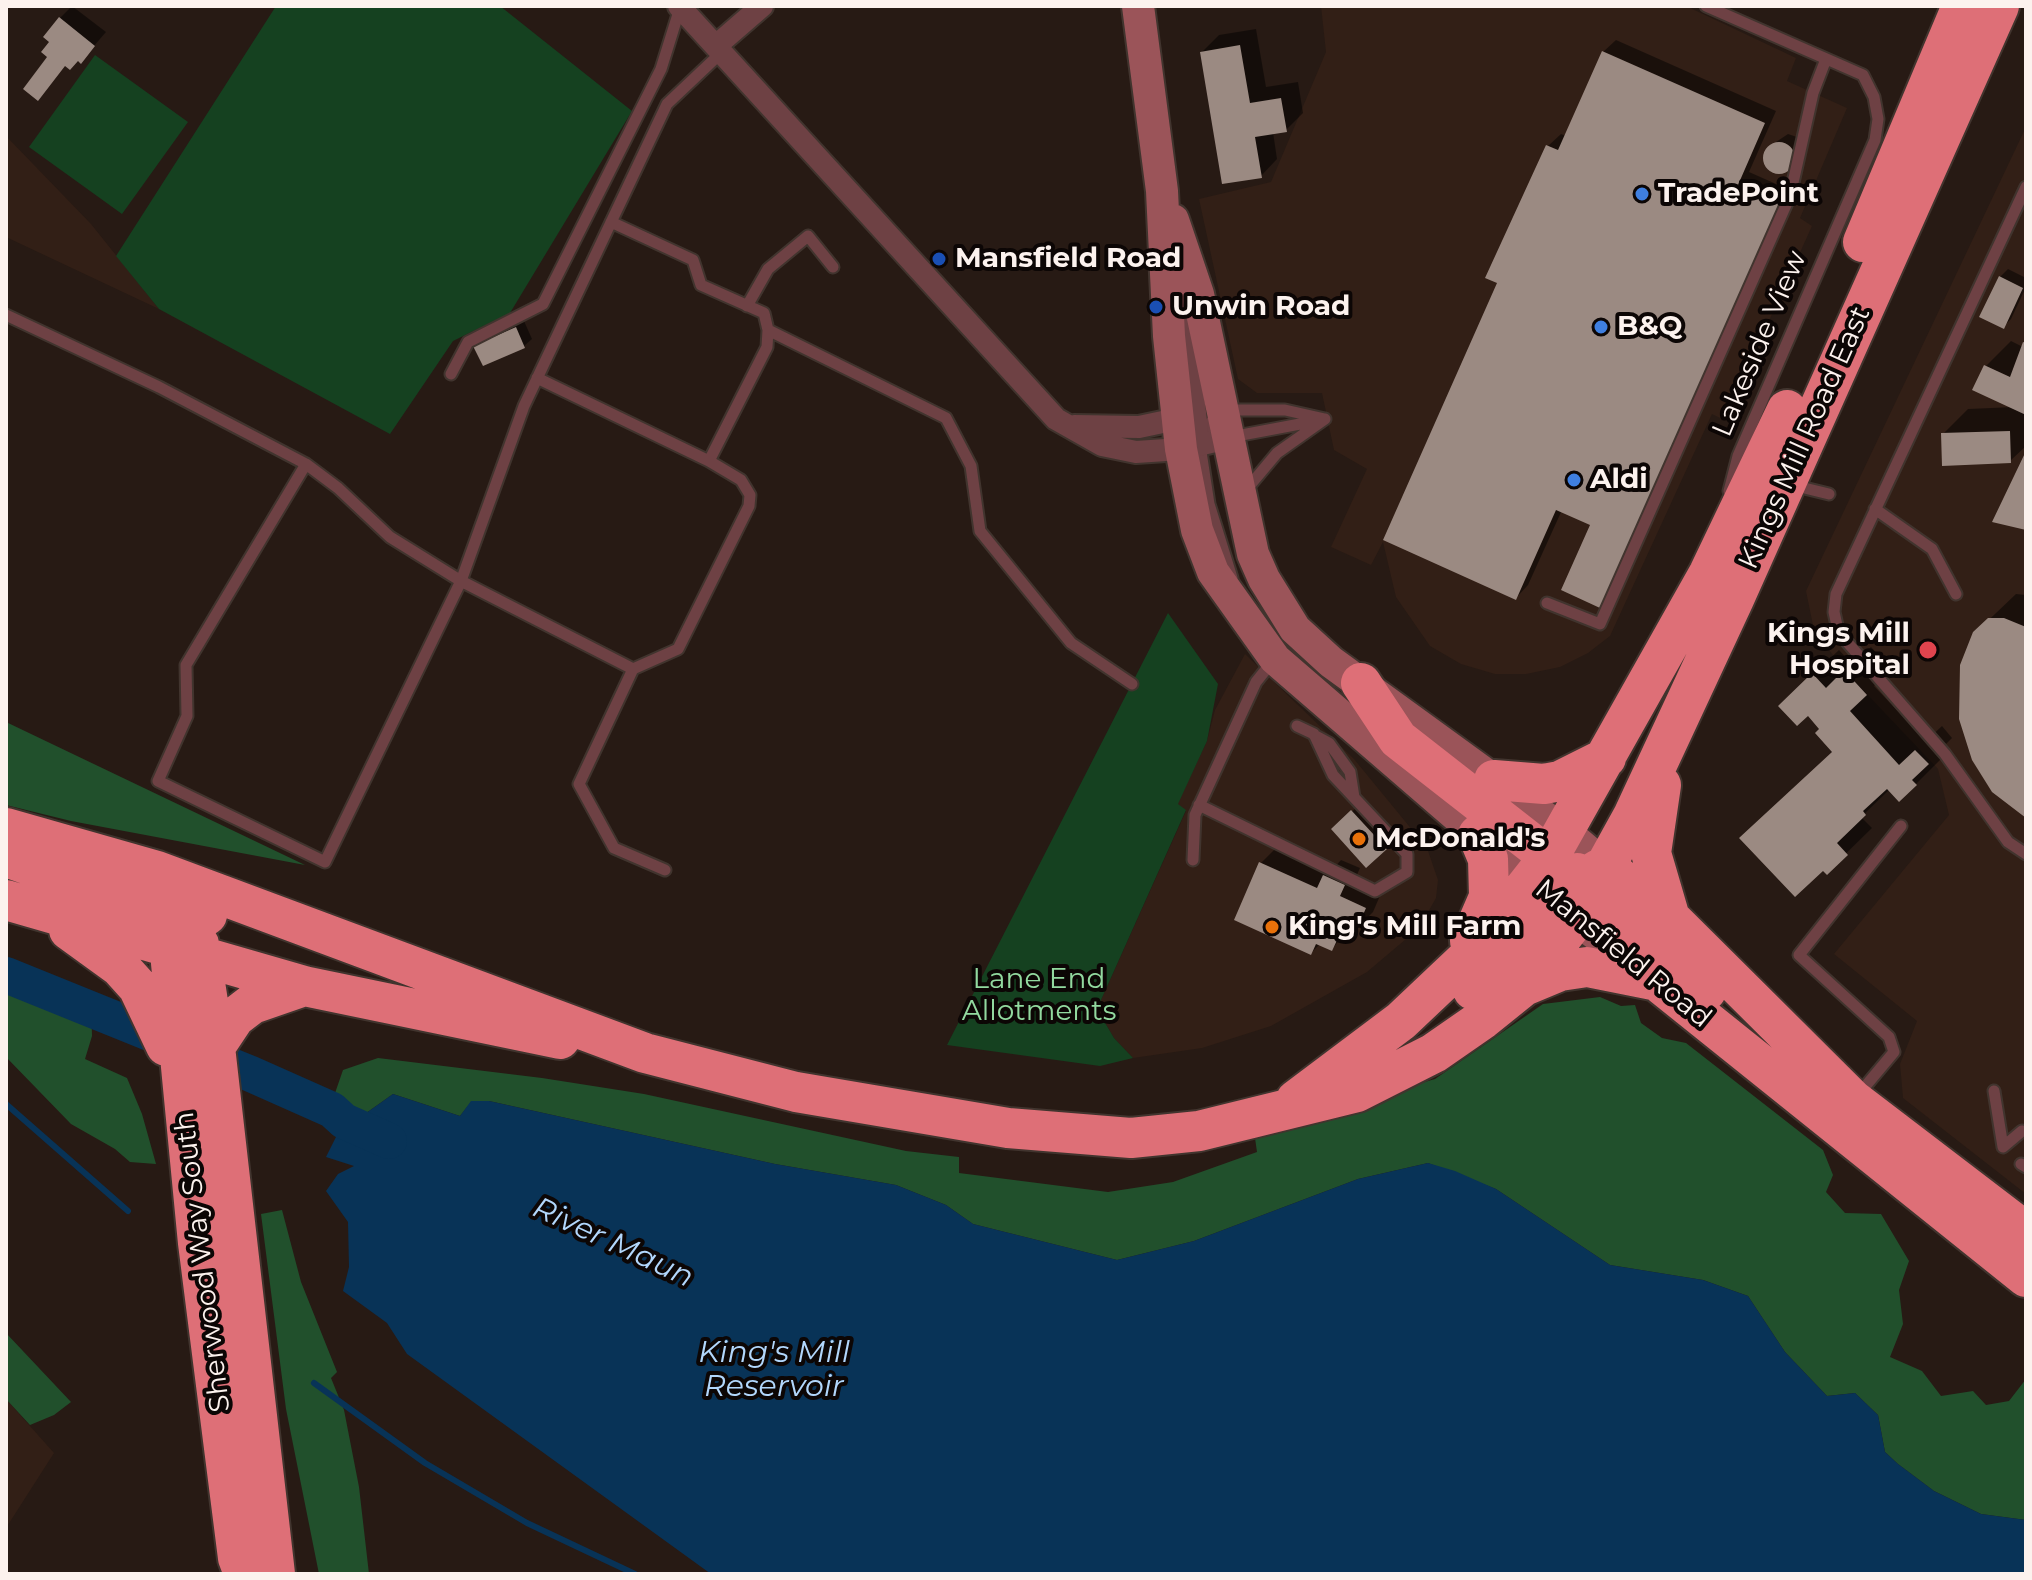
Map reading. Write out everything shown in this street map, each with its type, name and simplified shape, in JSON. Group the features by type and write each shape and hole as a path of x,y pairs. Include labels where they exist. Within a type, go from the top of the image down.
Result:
{"highway":[{"name":"Kings Mill Road East","path":"1569,875 1633,816 1667,740 1722,586 1962,6"},
{"name":"Kings Mill Road East","path":"1569,875 1606,758 1722,586 1784,482 1999,6"},
{"path":"1524,986 1569,875 1722,586"},
{"path":"1361,683 1398,739 1569,875 1730,1012 1777,1077"},
{"path":"1667,740 1651,853 1670,918"},
{"path":"1494,780 1544,784 1560,781 1606,758"},
{"path":"6,828 157,871 252,910 645,1053"},
{"path":"1459,967 1489,897 1488,859 1478,835"},
{"path":"6,857 145,905 188,945"},
{"path":"1285,1109 1401,1021 1459,967 1569,875"},
{"path":"1346,1061 1408,1041 1446,1015 1480,985 1569,875"},
{"name":"Mansfield Road","path":"1569,875 1670,918 1844,1111 2026,1277"},
{"path":"22,905 120,967 162,1010 188,945 208,915 252,910"},
{"path":"22,905 188,945 304,986 501,1030 645,1053 796,1092 866,1106 1008,1128 1107,1138 1199,1131 1357,1092 1434,1053 1524,986 1560,971 1587,967 1657,981"},
{"name":"Sherwood Way South","path":"188,945 216,1037 214,1348 238,1558 244,1574"},
{"name":"Mansfield Road","path":"1657,981 1777,1077 1844,1111 2026,1232"},
{"path":"216,1037 252,1004 304,986"},
{"name":"Sherwood Way South","path":"162,1010 182,1078 216,1241 275,1574"}],"main road":[{"name":"Mansfield Road","path":"1138,6 1162,191 1169,336 1201,429 1239,501 1285,644 1478,835 1569,875"},
{"name":"Mansfield Road","path":"1162,191 1189,262 1201,429 1197,530 1213,572 1244,617 1285,644 1361,683 1494,780 1657,981"}],"street":[{"path":"720,48 762,6"},
{"path":"680,7 1065,426 1102,445 1136,452 1201,429"},
{"path":"1065,426 1201,429"}],"lane":[{"name":"Lakeside View","path":"1706,6 1863,75 1874,97 1878,119 1875,140 1738,456 1727,500"},
{"path":"451,374 468,342 543,304 661,69 680,7"},
{"path":"306,464 186,665 187,716 158,781 325,862 461,581 537,378 667,104 720,48"},
{"path":"1547,603 1600,624 1790,196 1813,93 1826,59"},
{"path":"2026,187 1836,594 1834,612 1838,630 1945,754 2008,842 2026,854"},
{"path":"611,222 693,260 701,285 764,313 768,330 767,347 709,461"},
{"path":"747,306 768,269 808,236 833,267"},
{"path":"6,315 159,387 306,464 338,488 390,537 461,581 633,669"},
{"path":"768,330 946,418 971,466 980,531 1071,643 1132,684"},
{"path":"537,378 709,461 741,480 750,495 749,506 678,649 633,669 579,784 614,848 665,870"},
{"path":"1201,429 1285,410 1325,419"},
{"path":"1201,429 1325,419"},
{"path":"1239,501 1277,453 1325,419"},
{"path":"1784,482 1829,494"},
{"path":"1875,509 1932,549 1956,594"},
{"path":"1722,586 1723,515"},
{"path":"1193,860 1195,815 1199,805 1256,682 1285,644"},
{"path":"1199,805 1375,891 1407,872 1407,854 1323,760 1314,734 1297,726"},
{"path":"1844,1111 1894,1052 1889,1037 1799,955 1901,826"},
{"path":"1994,1091 2003,1147 2022,1131"}],"shaded area":[{"path":"1321,6 1686,6 1796,58 1787,81 1847,108 1800,218 1812,226 1724,420 1712,414 1610,636 1588,653 1560,667 1526,674 1495,674 1461,664 1430,646 1396,597 1383,542 1371,565 1331,547 1367,469 1334,450 1322,393 1257,393 1238,379 1199,199 1271,182 1326,52"},
{"name":"Kings Mill Hospital","path":"2026,127 2026,1194 1903,1098 1900,1064 1917,1021 1834,954 1949,815 1938,769 1845,671 1814,630 1806,591"},
{"path":"6,136 91,224 159,309 6,237"},
{"path":"1245,654 1354,759 1427,848 1438,880 1436,898 1419,928 1367,972 1271,1026 1202,1048 1133,1058 1114,1038 1097,1009 1186,811 1177,804 1207,741 1215,710"},
{"path":"6,1399 54,1453 6,1528"}],"green space":[{"path":"276,6 500,6 632,111 510,313 453,341 390,434 159,309 116,256"},
{"path":"95,55 188,122 122,214 29,147"},
{"name":"Lane End Allotments","path":"1168,613 1218,684 1207,741 1178,804 1186,810 1097,1009 1114,1038 1133,1058 1100,1066 947,1045"},
{"path":"6,722 305,865 71,821 6,805"},
{"path":"6,964 91,997 92,1036 85,1059 127,1078 142,1114 156,1164 130,1162 115,1149 71,1124 6,1057"},
{"path":"1600,997 1621,1006 1635,1005 1641,1023 1662,1038 1686,1043 1823,1150 1833,1175 1826,1192 1845,1213 1881,1214 1909,1261 1899,1290 1903,1324 1890,1357 1922,1371 1941,1396 1973,1391 1986,1405 2009,1401 2026,1379 2026,1520 1981,1514 1934,1491 1898,1464 1885,1452 1878,1415 1855,1393 1827,1396 1785,1352 1748,1296 1703,1280 1610,1265 1496,1189 1428,1163 1358,1179 1194,1241 1117,1260 973,1224 946,1205 896,1185 775,1164 489,1101 471,1102 460,1116 393,1094 362,1116 334,1096 343,1070 378,1058 542,1078 644,1094 906,1151 959,1157 959,1173 1108,1192 1173,1182 1257,1152 1254,1131 1435,1079 1543,1004"},
{"path":"282,1210 301,1282 337,1372 331,1378 344,1410 359,1487 369,1574 319,1574 286,1409 261,1214"},
{"path":"6,1333 71,1402 54,1415 30,1425 6,1399"}],"water":[{"name":"King's Mill Reservoir","path":"393,1094 460,1116 471,1101 489,1101 775,1164 896,1185 946,1205 973,1224 1117,1260 1194,1241 1358,1179 1428,1163 1496,1189 1610,1265 1703,1280 1748,1296 1785,1352 1827,1396 1855,1393 1878,1415 1885,1452 1898,1464 1934,1491 1981,1514 2026,1520 2026,1574 711,1574 407,1354 387,1323 343,1291 349,1267 348,1222 326,1191 338,1174 354,1166 326,1157 344,1121 362,1116"}],"building":[{"path":"59,17 95,46 81,64 78,61 70,70 65,66 38,101 23,89 47,57 41,52 49,42 43,37"},
{"path":"1240,45 1250,103 1281,98 1287,132 1255,137 1262,178 1222,184 1200,52"},
{"path":"1602,51 1765,123 1738,185 1781,204 1600,608 1561,590 1590,525 1556,510 1516,600 1383,540 1497,283 1485,278 1546,145 1558,150"},
{"path":"1779,142 1790,147 1795,158 1790,169 1779,174 1768,169 1763,158 1768,147"},
{"path":"1999,276 2023,288 2004,329 1979,317"},
{"path":"516,327 525,348 483,366 473,346"},
{"path":"2023,342 2026,343 2026,415 1972,390 1984,365 2010,377"},
{"path":"2010,431 2011,463 1942,466 1941,433"},
{"path":"2026,451 2026,530 1992,522"},
{"path":"1988,618 2004,618 2026,627 2026,818 1992,792 1972,760 1959,719 1960,665 1973,632"},
{"path":"1844,670 1867,695 1850,711 1899,765 1915,750 1929,764 1912,780 1917,785 1899,802 1887,789 1863,811 1866,815 1837,843 1848,855 1827,875 1823,871 1795,897 1739,838 1832,752 1815,733 1819,729 1808,716 1797,726 1778,706 1812,673 1826,688"},
{"name":"McDonald's","path":"1351,810 1387,849 1366,868 1331,829"},
{"path":"1259,862 1317,888 1323,875 1345,885 1340,896 1366,908 1356,931 1344,925 1332,951 1316,944 1311,955 1234,920"}],"waterway":[{"name":"River Maun","path":"6,975 251,1074 332,1110 344,1121 389,1141"},
{"path":"6,1104 128,1211"},
{"path":"314,1383 425,1463 527,1523 635,1574"}],"place":[{"name":"TradePoint","path":"1642,194"},
{"name":"Mansfield Road","path":"939,259"},
{"name":"Unwin Road","path":"1156,307"},
{"name":"B&Q","path":"1601,327"},
{"name":"Aldi","path":"1574,480"},
{"name":"Kings Mill Hospital","path":"1928,650"},
{"name":"McDonald's","path":"1359,839"},
{"name":"King's Mill Farm","path":"1272,927"}]}
